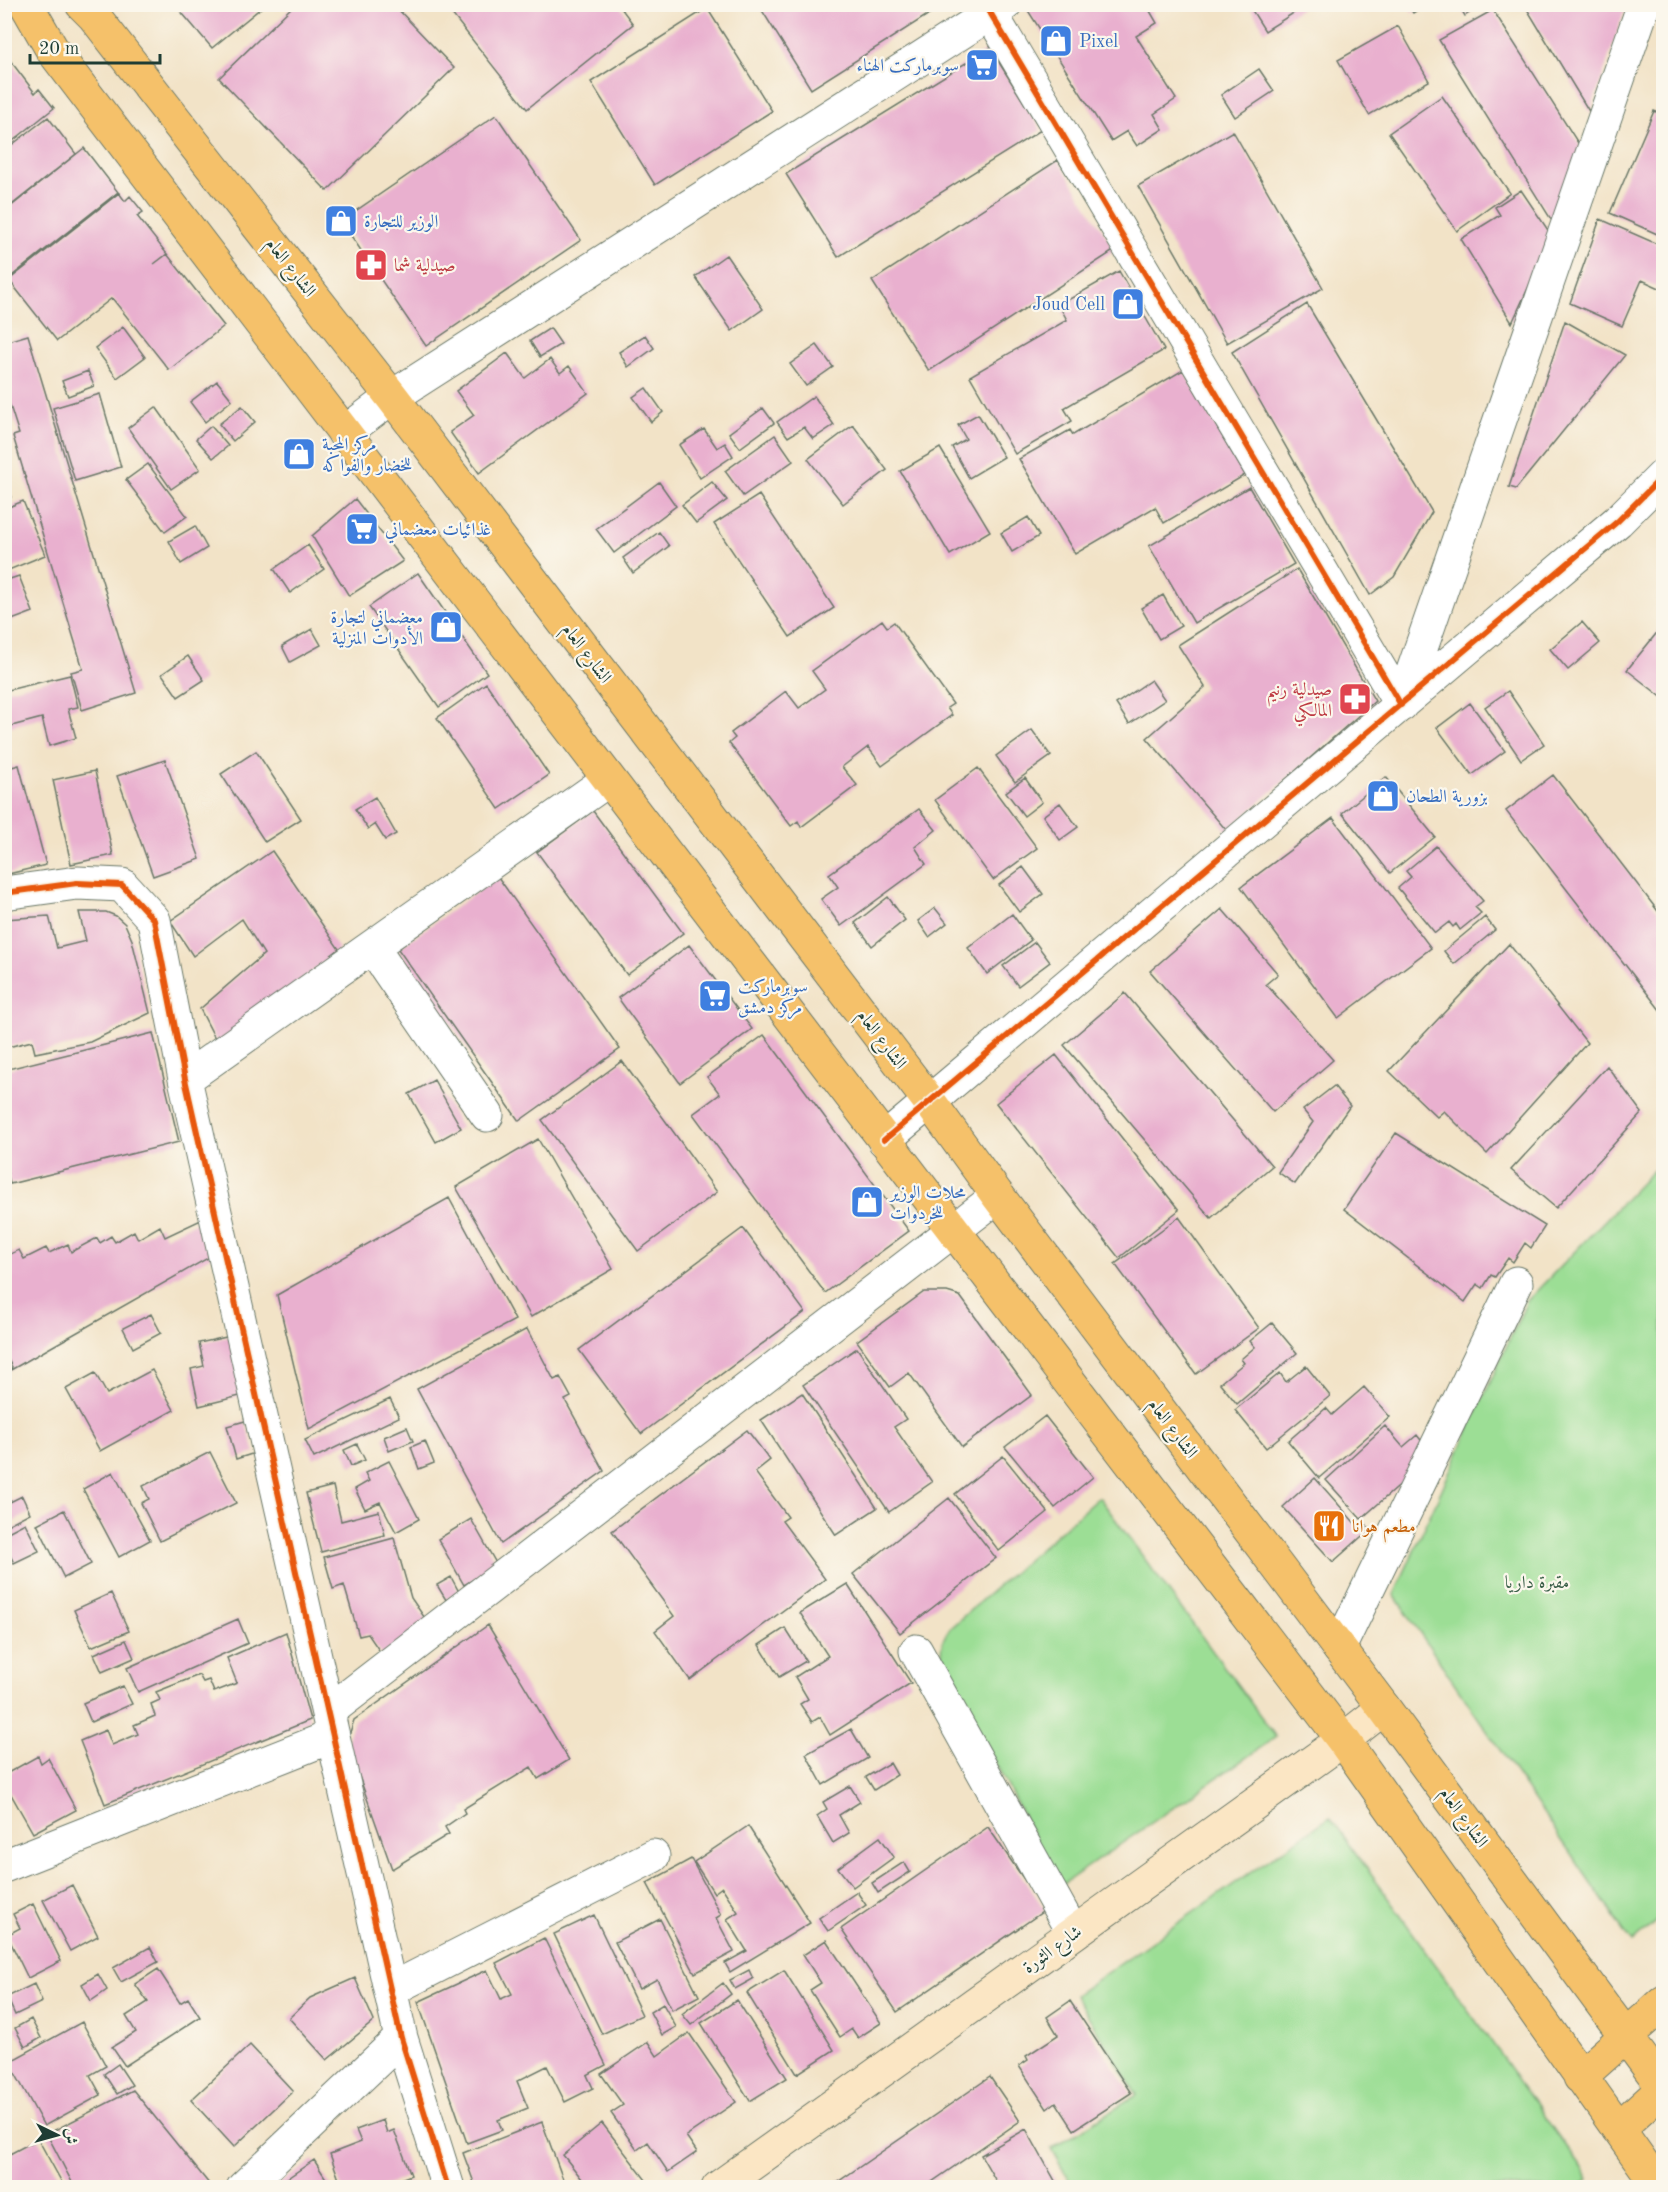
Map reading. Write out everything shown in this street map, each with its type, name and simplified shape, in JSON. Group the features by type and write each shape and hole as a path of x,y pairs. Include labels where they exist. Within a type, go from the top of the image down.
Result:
{"main road":[{"path":"26,4 53,51 1343,1740 1660,2187"},
{"name":"الشارع العام","path":"82,4 94,16 392,396 929,1101 1384,1708 1663,2088"},
{"name":"شارع الثورة","path":"718,2187 1343,1740 1384,1708"},
{"path":"1581,2077 1664,2002"},
{"path":"1618,2129 1663,2088"}],"street":[{"path":"1401,705 1644,4"},
{"path":"344,433 392,396 994,8 1401,705"},
{"path":"884,1140 1618,521 1664,476"},
{"path":"185,1079 608,780"},
{"path":"4,893 77,883 123,885 154,920 185,1079 401,2038 448,2187"},
{"path":"372,947 487,1115"},
{"path":"4,1866 331,1724 998,1196"},
{"path":"1339,1648 1516,1283"},
{"path":"916,1651 1074,1933"},
{"path":"390,1990 653,1856"},
{"path":"243,2187 401,2038"}],"green space":[{"name":"مقبرة داريا","path":"1663,1160 1664,1914 1632,1943 1394,1595 1527,1301"},
{"path":"1099,1497 1276,1737 1060,1886 945,1667 942,1647 950,1628"},
{"path":"1330,1817 1589,2179 1579,2188 1073,2187 1051,2149 1137,2095 1075,1995"}],"building":[{"path":"180,4 260,4 262,7 212,48 177,7"},
{"path":"295,4 393,4 454,68 327,191 219,78"},
{"path":"444,4 618,4 633,24 527,109"},
{"path":"758,4 945,4 811,89"},
{"path":"1034,4 1146,4 1157,23 1136,36 1176,99 1154,114 1163,129 1137,146 1127,131 1111,141 1027,9"},
{"path":"1248,4 1308,4 1265,31"},
{"path":"1407,4 1427,4 1413,13"},
{"path":"1458,4 1473,4 1475,9 1465,16"},
{"path":"1524,4 1623,4 1625,9 1590,113"},
{"path":"707,8 772,111 655,185 591,82"},
{"path":"1493,10 1580,146 1557,229 1439,40"},
{"path":"1398,26 1429,81 1369,115 1338,60"},
{"path":"4,45 10,52 6,55 35,93 39,89 54,108 4,148"},
{"path":"990,48 1041,130 838,257 786,174"},
{"path":"1259,69 1274,91 1235,117 1221,95"},
{"path":"1442,96 1510,193 1457,231 1389,133"},
{"path":"1654,111 1664,115 1664,237 1610,213"},
{"path":"496,115 581,240 426,346 341,221"},
{"path":"48,117 76,154 4,211 4,151"},
{"path":"1233,131 1323,288 1227,343 1138,186"},
{"path":"84,148 118,192 8,279 4,275 4,212"},
{"path":"1058,160 1115,250 929,371 872,281"},
{"path":"1521,190 1552,236 1512,323 1461,239 1500,215 1495,207"},
{"path":"119,193 125,201 130,196 143,212 137,216 224,326 169,370 112,298 57,341 9,280"},
{"path":"1600,219 1664,247 1664,290 1642,280 1622,326 1570,303"},
{"path":"726,255 763,309 732,331 695,277"},
{"path":"1119,271 1164,350 1064,408 1072,421 1015,454 970,376 1067,320 1059,305"},
{"path":"1307,304 1432,512 1394,577 1370,595 1232,352"},
{"path":"1565,321 1625,355 1516,489 1509,487"},
{"path":"123,327 145,357 117,378 95,348"},
{"path":"550,328 561,344 540,357 530,341"},
{"path":"28,335 136,693 82,710 71,672 83,669 13,436 19,434 4,387 4,342"},
{"path":"645,335 654,348 628,367 619,352"},
{"path":"817,345 833,367 806,386 790,364"},
{"path":"507,353 525,378 550,359 560,373 569,366 588,393 479,473 450,432 474,415 456,391"},
{"path":"1183,370 1245,475 1164,523 1155,507 1075,554 1019,459 1070,430 1073,435"},
{"path":"88,371 94,386 68,396 62,381"},
{"path":"217,381 232,400 205,422 190,402"},
{"path":"646,388 663,412 651,422 633,397"},
{"path":"100,394 121,467 75,481 53,408"},
{"path":"814,396 834,425 813,439 804,427 788,437 777,422"},
{"path":"242,406 255,422 233,441 219,424"},
{"path":"156,407 200,469 171,489 128,428"},
{"path":"763,408 774,423 740,448 729,433"},
{"path":"978,414 1004,457 969,478 952,447 966,439 958,425"},
{"path":"853,425 887,470 843,504 808,459"},
{"path":"211,426 228,446 213,458 196,439"},
{"path":"704,429 717,448 725,443 733,456 700,478 679,445"},
{"path":"775,435 793,461 743,496 725,471"},
{"path":"940,448 990,531 950,555 900,471"},
{"path":"148,464 187,516 165,532 126,480"},
{"path":"659,482 676,506 614,553 596,529"},
{"path":"712,482 727,500 696,523 682,505"},
{"path":"4,486 11,497 4,501"},
{"path":"1249,487 1294,564 1194,623 1149,546"},
{"path":"759,495 834,608 790,637 714,524"},
{"path":"355,499 403,561 349,596 312,536"},
{"path":"23,501 45,555 4,572 4,509"},
{"path":"1028,517 1039,536 1012,552 1001,533"},
{"path":"195,526 207,548 181,564 169,541"},
{"path":"659,532 669,546 633,573 623,558"},
{"path":"308,545 324,569 290,593 274,569"},
{"path":"1297,569 1375,701 1227,831 1147,738 1205,687 1178,645"},
{"path":"418,573 487,673 439,707 369,607"},
{"path":"19,576 33,612 4,623 4,581"},
{"path":"1163,595 1181,626 1159,639 1141,608"},
{"path":"882,620 887,627 894,622 953,704 947,708 952,715 882,766 868,747 842,767 857,785 801,827 798,821 791,826 729,743 735,738 731,733 786,691 799,708 825,689 812,671"},
{"path":"1582,622 1600,643 1568,670 1550,649"},
{"path":"1664,624 1664,699 1627,670"},
{"path":"312,629 321,645 290,662 282,646"},
{"path":"188,656 204,680 178,697 162,674"},
{"path":"70,675 78,707 68,709 76,738 49,746 42,718 4,728 4,691"},
{"path":"1151,680 1165,700 1129,724 1116,704"},
{"path":"486,683 549,775 499,809 437,718"},
{"path":"1508,691 1544,744 1521,760 1485,707"},
{"path":"1470,703 1505,751 1472,775 1437,728"},
{"path":"1032,730 1051,756 1015,782 996,756"},
{"path":"4,742 12,767 19,765 46,865 4,875"},
{"path":"256,751 301,819 265,842 221,774"},
{"path":"165,760 200,859 153,876 117,776"},
{"path":"978,768 1037,848 993,880 935,800"},
{"path":"95,771 113,855 71,864 53,780"},
{"path":"1553,775 1664,919 1664,1015 1506,811"},
{"path":"1386,777 1435,837 1390,873 1342,813"},
{"path":"1025,778 1042,802 1024,816 1006,792"},
{"path":"375,797 396,834 385,840 375,824 368,829 355,809"},
{"path":"1060,803 1078,827 1060,840 1043,816"},
{"path":"919,809 936,830 915,847 926,864 841,926 821,899 838,887 829,874"},
{"path":"593,811 683,933 627,975 537,852"},
{"path":"1333,818 1431,948 1338,1018 1241,887"},
{"path":"1436,846 1483,901 1475,907 1481,913 1460,930 1456,924 1453,927 1449,922 1435,933 1398,888 1411,877 1406,871"},
{"path":"272,851 339,949 220,1048 200,1009 264,954 242,919 193,956 170,921"},
{"path":"1023,867 1043,894 1019,912 999,885"},
{"path":"498,877 620,1049 519,1121 398,949"},
{"path":"888,897 905,920 872,946 855,923"},
{"path":"935,908 947,923 929,937 918,921"},
{"path":"1222,909 1278,974 1266,984 1333,1060 1273,1112 1150,971"},
{"path":"79,912 106,912 116,916 125,924 132,940 150,1013 90,1042 35,1053 32,1041 4,1048 4,919 49,916 57,948 86,941"},
{"path":"1012,914 1031,940 987,974 968,948"},
{"path":"1485,917 1495,930 1454,964 1444,951"},
{"path":"1035,942 1050,962 1018,986 1003,966"},
{"path":"1509,944 1587,1043 1487,1154 1444,1111 1437,1117 1389,1071"},
{"path":"689,945 752,1029 680,1083 618,998"},
{"path":"1125,993 1272,1166 1211,1218 1064,1045"},
{"path":"153,1033 179,1142 10,1184 4,1159 4,1070"},
{"path":"764,1035 909,1231 825,1293 693,1114 720,1094 707,1077"},
{"path":"1056,1055 1179,1210 1119,1258 996,1103"},
{"path":"622,1061 717,1192 638,1251 542,1120"},
{"path":"1607,1066 1642,1113 1556,1208 1511,1170"},
{"path":"434,1080 461,1128 436,1142 409,1094"},
{"path":"1334,1086 1350,1106 1295,1184 1278,1172 1313,1122 1303,1110"},
{"path":"1396,1133 1545,1226 1531,1248 1525,1243 1513,1262 1508,1258 1495,1277 1491,1275 1483,1288 1477,1284 1465,1302 1344,1209"},
{"path":"538,1139 613,1269 531,1317 456,1187"},
{"path":"449,1198 515,1320 309,1429 277,1295"},
{"path":"1179,1217 1259,1328 1196,1374 1115,1264"},
{"path":"205,1218 215,1254 9,1371 12,1367 4,1352 4,1257 19,1250 24,1259 46,1248 49,1253 68,1244 71,1252 97,1238 100,1243 111,1236 115,1242 134,1231 138,1239 160,1226 165,1237"},
{"path":"743,1228 805,1312 641,1434 579,1350"},
{"path":"924,1292 947,1292 960,1296 1032,1395 962,1447 909,1373 890,1387 857,1341"},
{"path":"151,1314 161,1333 133,1348 123,1328"},
{"path":"1272,1323 1297,1353 1237,1404 1220,1383 1244,1363 1241,1359 1255,1347 1250,1341"},
{"path":"527,1329 554,1380 560,1377 571,1397 565,1400 604,1471 501,1544 417,1389"},
{"path":"231,1336 244,1395 199,1406 191,1369 204,1366 199,1343"},
{"path":"857,1348 906,1419 894,1427 932,1482 889,1512 803,1385"},
{"path":"1306,1366 1330,1396 1266,1448 1235,1410 1280,1373 1286,1382"},
{"path":"152,1370 174,1410 100,1451 66,1389 95,1373 107,1394"},
{"path":"1364,1387 1390,1417 1319,1478 1288,1441 1326,1408 1332,1415"},
{"path":"802,1393 877,1508 836,1535 761,1420"},
{"path":"390,1399 399,1417 314,1458 305,1440"},
{"path":"1045,1416 1093,1477 1055,1508 1005,1447"},
{"path":"245,1421 255,1453 236,1459 227,1426"},
{"path":"1385,1426 1403,1447 1417,1435 1427,1448 1421,1466 1361,1519 1326,1480"},
{"path":"407,1427 413,1441 389,1451 384,1437"},
{"path":"747,1430 770,1460 755,1472 788,1517 782,1521 825,1579 690,1680 655,1631 674,1616 612,1531"},
{"path":"425,1441 434,1463 419,1469 411,1447"},
{"path":"357,1444 365,1460 351,1466 344,1450"},
{"path":"210,1452 236,1503 160,1541 141,1503 149,1499 143,1486"},
{"path":"1003,1456 1048,1512 999,1551 955,1494"},
{"path":"389,1461 419,1519 396,1532 380,1502 365,1509 355,1489 369,1481 365,1473"},
{"path":"113,1472 150,1540 119,1557 83,1489"},
{"path":"1315,1478 1360,1529 1365,1524 1370,1529 1333,1562 1283,1507"},
{"path":"333,1486 341,1521 379,1511 385,1535 321,1552 306,1493"},
{"path":"22,1496 30,1513 7,1525 4,1520 4,1505"},
{"path":"949,1498 996,1558 900,1633 853,1574"},
{"path":"64,1510 91,1564 64,1578 37,1524"},
{"path":"471,1519 497,1565 464,1585 438,1539"},
{"path":"25,1523 39,1551 14,1563 4,1543 4,1534"},
{"path":"394,1538 411,1598 429,1624 383,1656 368,1634 359,1636 344,1585 333,1589 324,1557"},
{"path":"451,1577 459,1592 446,1600 437,1585"},
{"path":"847,1584 911,1683 830,1735 820,1717 812,1722 800,1704 808,1699 795,1677 828,1656 800,1613"},
{"path":"111,1593 129,1631 91,1647 74,1610"},
{"path":"238,1619 248,1643 138,1692 127,1668"},
{"path":"488,1625 569,1760 538,1779 531,1767 463,1809 465,1813 445,1827 449,1834 392,1869 347,1742 354,1720"},
{"path":"785,1628 806,1661 779,1677 759,1645"},
{"path":"286,1632 310,1720 105,1804 80,1741 106,1730 112,1745 138,1734 134,1725 155,1716 151,1704 160,1700 156,1692 199,1675 203,1682 209,1680 214,1692 237,1683 227,1658"},
{"path":"126,1640 134,1658 102,1672 94,1654"},
{"path":"123,1686 132,1704 91,1722 83,1703"},
{"path":"851,1729 868,1758 823,1785 806,1754"},
{"path":"38,1756 41,1763 48,1758 76,1810 33,1833 4,1782 4,1775"},
{"path":"890,1763 897,1775 874,1790 866,1777"},
{"path":"850,1786 860,1802 839,1815 849,1833 833,1843 817,1816 827,1809 823,1802"},
{"path":"748,1826 810,1923 730,1972 725,1963 747,1951 727,1919 738,1912 722,1887 714,1893 694,1862"},
{"path":"988,1827 1045,1910 897,2012 841,1929"},
{"path":"880,1837 894,1857 853,1887 838,1868"},
{"path":"691,1859 721,1915 716,1918 734,1952 695,1973 647,1883"},
{"path":"904,1862 910,1872 878,1893 872,1883"},
{"path":"72,1885 98,1936 70,1951 43,1900"},
{"path":"857,1892 866,1905 828,1931 819,1918"},
{"path":"33,1904 61,1961 28,1978 7,1935 20,1928 13,1914"},
{"path":"594,1915 642,2015 602,2034 554,1934"},
{"path":"660,1919 699,1996 672,2010 657,1979 639,1989 615,1942"},
{"path":"544,1938 606,2065 587,2075 593,2088 565,2102 547,2066 517,2081 528,2108 498,2120 502,2130 467,2143 418,2002 487,1970 501,1999 512,1994 496,1963"},
{"path":"826,1940 881,2023 858,2038 852,2029 840,2037 810,1990 821,1983 803,1955"},
{"path":"150,1947 158,1962 121,1982 113,1968"},
{"path":"158,1969 180,2003 188,1998 200,2017 125,2066 112,2047 136,2032 126,2016 148,2002 135,1984"},
{"path":"749,1970 753,1979 735,1989 730,1980"},
{"path":"784,1970 834,2050 797,2074 747,1993"},
{"path":"98,1974 107,1990 91,2001 82,1984"},
{"path":"355,1978 374,2021 327,2060 289,2018 310,1998"},
{"path":"723,1983 731,1994 691,2025 682,2014"},
{"path":"34,1984 42,2002 15,2015 7,1997"},
{"path":"737,2000 787,2078 750,2101 701,2023"},
{"path":"1070,2001 1131,2093 1074,2130 1056,2102 1047,2109 1019,2066 1028,2060 1026,2056 1058,2035 1047,2017"},
{"path":"663,2004 676,2027 662,2035 650,2012"},
{"path":"31,2019 41,2038 25,2047 15,2028"},
{"path":"82,2022 106,2066 90,2075 101,2095 44,2126 9,2062"},
{"path":"689,2033 736,2102 686,2136 697,2152 668,2172 648,2142 637,2150 611,2113 623,2105 601,2074 648,2042 657,2056"},
{"path":"250,2045 293,2091 234,2147 191,2100"},
{"path":"118,2064 132,2085 117,2094 104,2074"},
{"path":"990,2077 1020,2121 923,2188 829,2188"},
{"path":"133,2090 210,2185 207,2188 75,2188 47,2134"},
{"path":"383,2120 387,2133 394,2130 411,2175 378,2188 342,2188 330,2154 361,2142 356,2130"},
{"path":"542,2122 564,2182 549,2188 476,2188 463,2153"},
{"path":"602,2123 646,2180 636,2188 589,2188 563,2155"},
{"path":"1026,2129 1059,2188 1000,2188 981,2155"},
{"path":"38,2139 65,2188 4,2188 4,2157"},
{"path":"314,2160 332,2188 273,2188"},
{"path":"410,2182 412,2188 396,2188 396,2187"}],"cycle path":[{"path":"985,4 1401,705"},
{"path":"884,1140 1618,521 1664,475"},
{"path":"4,893 77,883 122,885 154,920 185,1079 401,2038 448,2188"}],"place":[{"name":"Pixel","path":"1056,41"},
{"name":"سوبرماركت الهناء","path":"982,65"},
{"name":"الوزير للتجارة","path":"341,221"},
{"name":"صيدلية شما","path":"371,265"},
{"name":"Joud Cell","path":"1128,304"},
{"name":"مركز المحبة للخضار والفواكه","path":"299,454"},
{"name":"غذائيات معضماني","path":"362,529"},
{"name":"معضماني لتجارة الأدوات المنزلية","path":"446,627"},
{"name":"صيدلية رنيم المالكي","path":"1355,699"},
{"name":"بزورية الطحان","path":"1383,796"},
{"name":"سوبرماركت مركز دمشق","path":"715,996"},
{"name":"محلات الوزير للخردوات","path":"867,1202"},
{"name":"مطعم هوانا","path":"1329,1526"}]}
